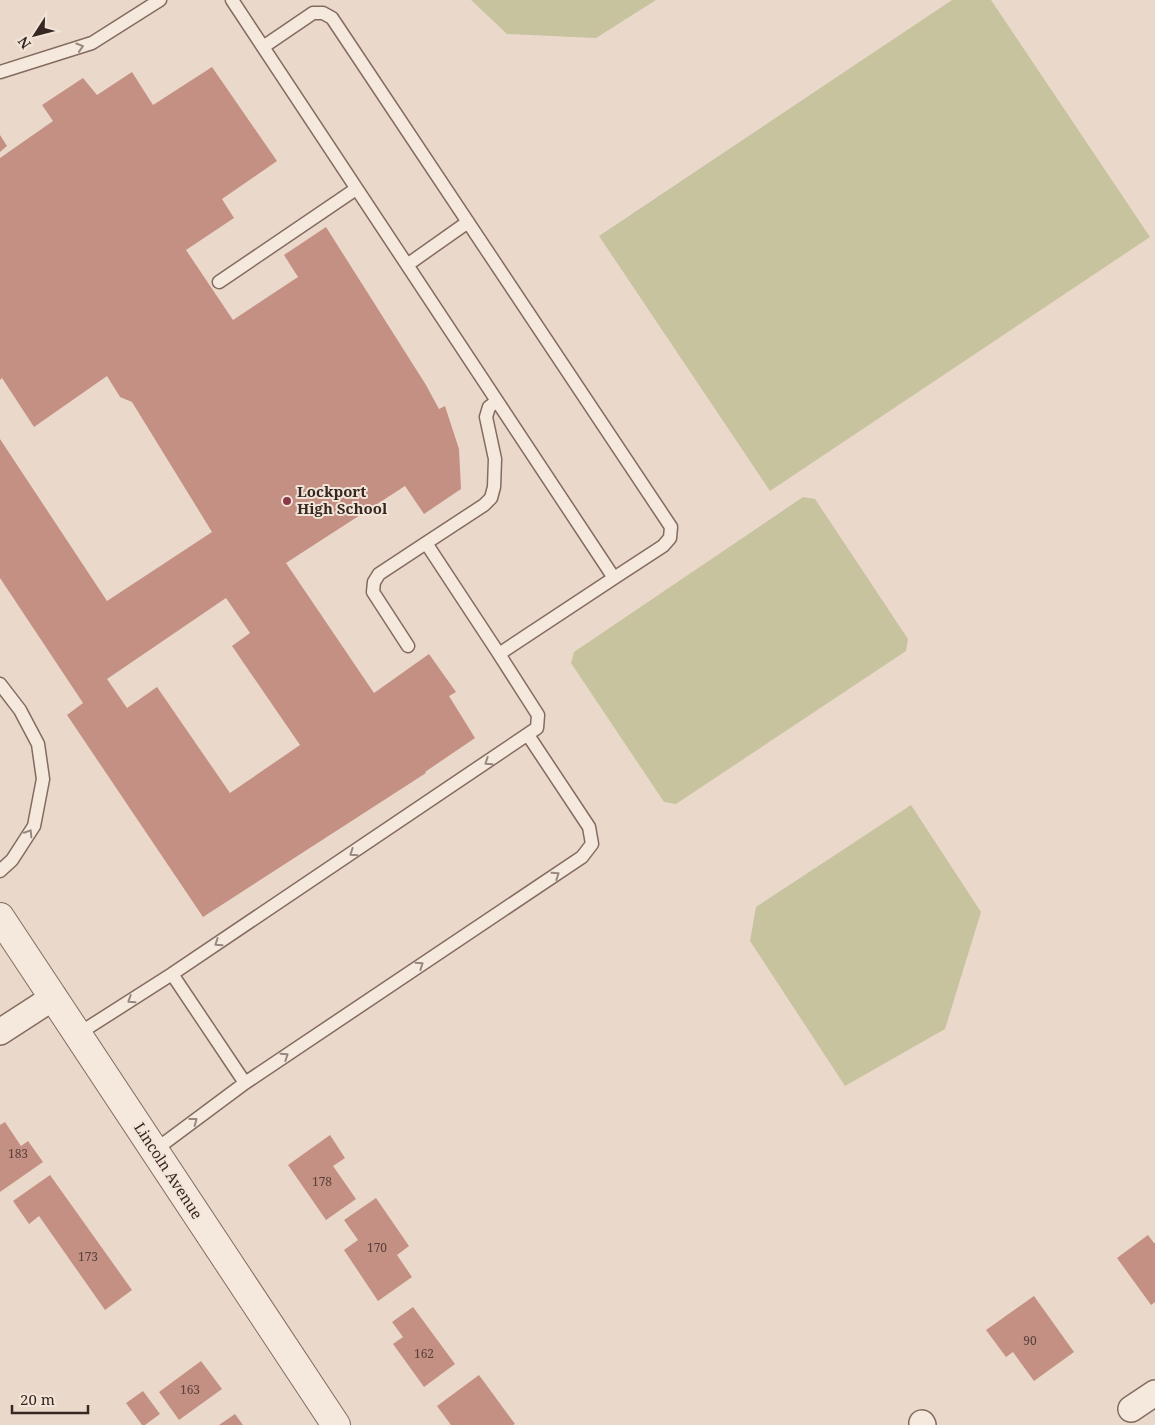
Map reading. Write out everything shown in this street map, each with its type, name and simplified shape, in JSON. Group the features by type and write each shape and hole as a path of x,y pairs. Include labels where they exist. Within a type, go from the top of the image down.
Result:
{"street":[{"name":"Lincoln Avenue","path":"0,916 336,1425"},
{"path":"0,1032 54,997"},
{"path":"1131,1409 1155,1393"}],"lane":[{"path":"0,72 92,43 160,0"},
{"path":"232,0 614,578"},
{"path":"263,47 314,13 323,12 332,18 671,527 670,538 663,546 499,654"},
{"path":"218,282 356,189"},
{"path":"407,265 468,222"},
{"path":"408,646 373,592 374,582 379,574 484,505 491,498 494,487 494,459 486,417 489,408 497,402"},
{"path":"78,1034 172,974 537,728 538,715 426,543"},
{"path":"0,684 20,710 38,744 43,779 34,826 12,860 0,871"},
{"path":"155,1150 245,1083 582,858 592,844 589,827 528,735"},
{"path":"172,974 245,1083"}],"shaded area":[{"path":"471,0 656,0 596,38 507,34"},
{"path":"952,0 991,0 1150,237 770,491 599,236"},
{"path":"803,497 815,499 908,639 906,651 676,804 664,802 571,663 574,652"},
{"path":"911,805 981,912 945,1029 845,1086 750,941 756,907"}],"building":[{"name":"Lockport High School","path":"212,67 277,161 222,199 234,218 186,250 233,320 298,277 284,255 326,227 426,385 439,409 445,406 459,449 461,489 424,514 405,486 286,563 374,693 429,654 456,692 449,696 475,738 426,773 203,917 67,715 83,703 0,578 0,439 107,601 212,532 132,402 120,397 107,376 34,427 2,378 0,380 0,158 53,121 42,105 83,78 97,95 132,72 153,105","holes":["226,598 250,633 232,646 300,745 230,793 157,687 127,708 107,679"]},
{"path":"0,135 7,146 0,152"},
{"path":"5,1122 21,1146 28,1141 43,1162 0,1192 0,1125"},
{"path":"330,1135 345,1158 333,1166 356,1199 326,1220 288,1165"},
{"path":"50,1175 132,1290 105,1310 39,1216 29,1224 13,1201"},
{"path":"376,1198 409,1246 397,1255 412,1277 378,1301 344,1250 358,1240 344,1220"},
{"path":"1148,1235 1155,1243 1155,1302 1151,1305 1117,1258"},
{"path":"1034,1296 1074,1352 1034,1381 1013,1352 1006,1357 986,1330"},
{"path":"413,1307 455,1364 424,1387 393,1344 403,1337 392,1322"},
{"path":"201,1361 222,1389 179,1420 159,1392"},
{"path":"479,1375 515,1424 451,1425 437,1406"},
{"path":"143,1391 160,1414 145,1425 142,1425 126,1403"},
{"path":"235,1414 243,1425 219,1425"}],"place":[{"name":"Lockport High School","path":"287,501"}]}
